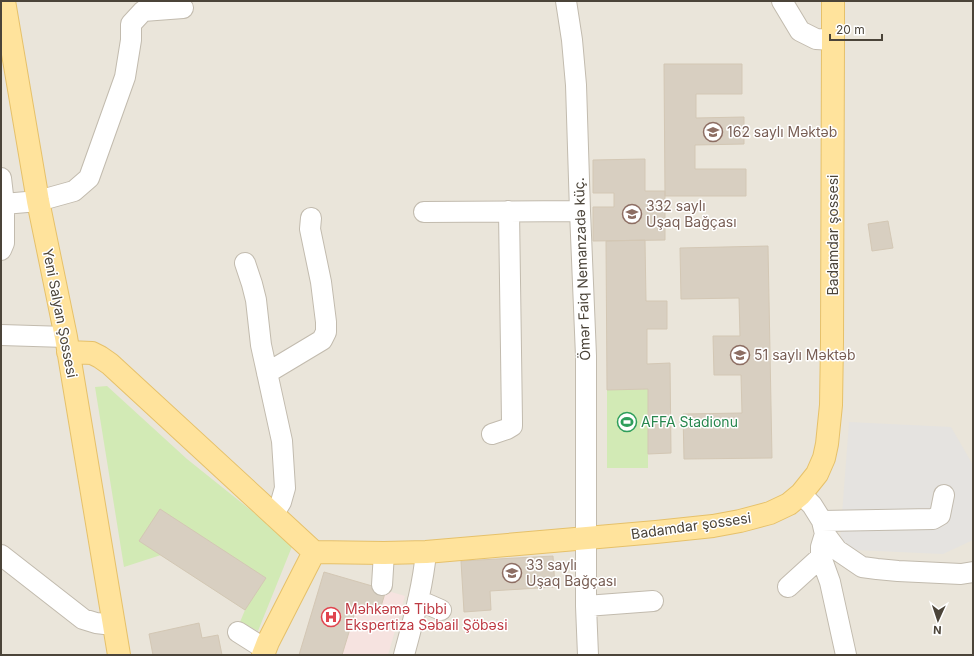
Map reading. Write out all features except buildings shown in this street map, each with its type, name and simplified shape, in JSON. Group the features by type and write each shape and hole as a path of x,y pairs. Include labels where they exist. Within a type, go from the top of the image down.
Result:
{"main road":[{"name":"Yeni Salyan Şossesi","path":"4,1 38,201 67,344 119,655"},
{"name":"Badamdar şossesi","path":"314,552 384,554 426,552 656,532 740,522 770,513 789,504 801,494 817,474 824,458 831,404 833,1"},
{"path":"67,344 92,353 110,364 314,552 264,652"}],"street":[{"name":"Ömər Faiq Nemanzadə küç.","path":"566,1 572,40 576,85 586,356 586,606 588,655"},
{"path":"782,1 800,31 816,39 833,40"},
{"path":"3,203 38,201 74,191 89,178 125,77 131,40 130,24 142,11 183,8"},
{"path":"1,178 4,243 1,250"},
{"path":"424,212 580,211"},
{"path":"492,434 512,426 509,212"},
{"path":"267,373 322,340 326,332 321,282 310,229 311,218"},
{"path":"245,263 256,300 261,345 282,441 285,488 281,502 273,515"},
{"path":"1,335 67,344"},
{"path":"801,494 812,505 837,550 862,567 898,571 961,574 973,572"},
{"path":"824,528 933,519 940,515 944,495"},
{"path":"824,528 821,557 830,582 846,655"},
{"path":"404,655 418,600 426,552"},
{"path":"382,585 384,554"},
{"path":"1,555 83,619 96,623 114,625"},
{"path":"788,587 821,557"},
{"path":"418,600 441,610"},
{"path":"586,606 652,601"},
{"path":"238,632 264,652"}],"shaded area":[{"path":"1,1 973,1 973,655 1,655"},
{"path":"849,422 951,427 973,465 973,540 943,554 854,550 840,540"},
{"path":"324,572 405,596 388,655 299,655"}],"green space":[{"path":"107,386 187,459 293,544 258,631 240,622 245,610 161,555 124,567 95,387"},
{"name":"AFFA Stadionu","path":"648,389 648,468 607,468 607,390"}],"place":[{"name":"162 saylı Məktəb","path":"713,132"},
{"name":"332 saylı Uşaq Bağçası","path":"632,214"},
{"name":"51 saylı Məktəb","path":"740,355"},
{"name":"AFFA Stadionu","path":"627,422"},
{"name":"33 saylı Uşaq Bağçası","path":"512,573"},
{"name":"Məhkəmə Tibbi Ekspertiza Səbail Şöbəsi","path":"331,617"}]}
